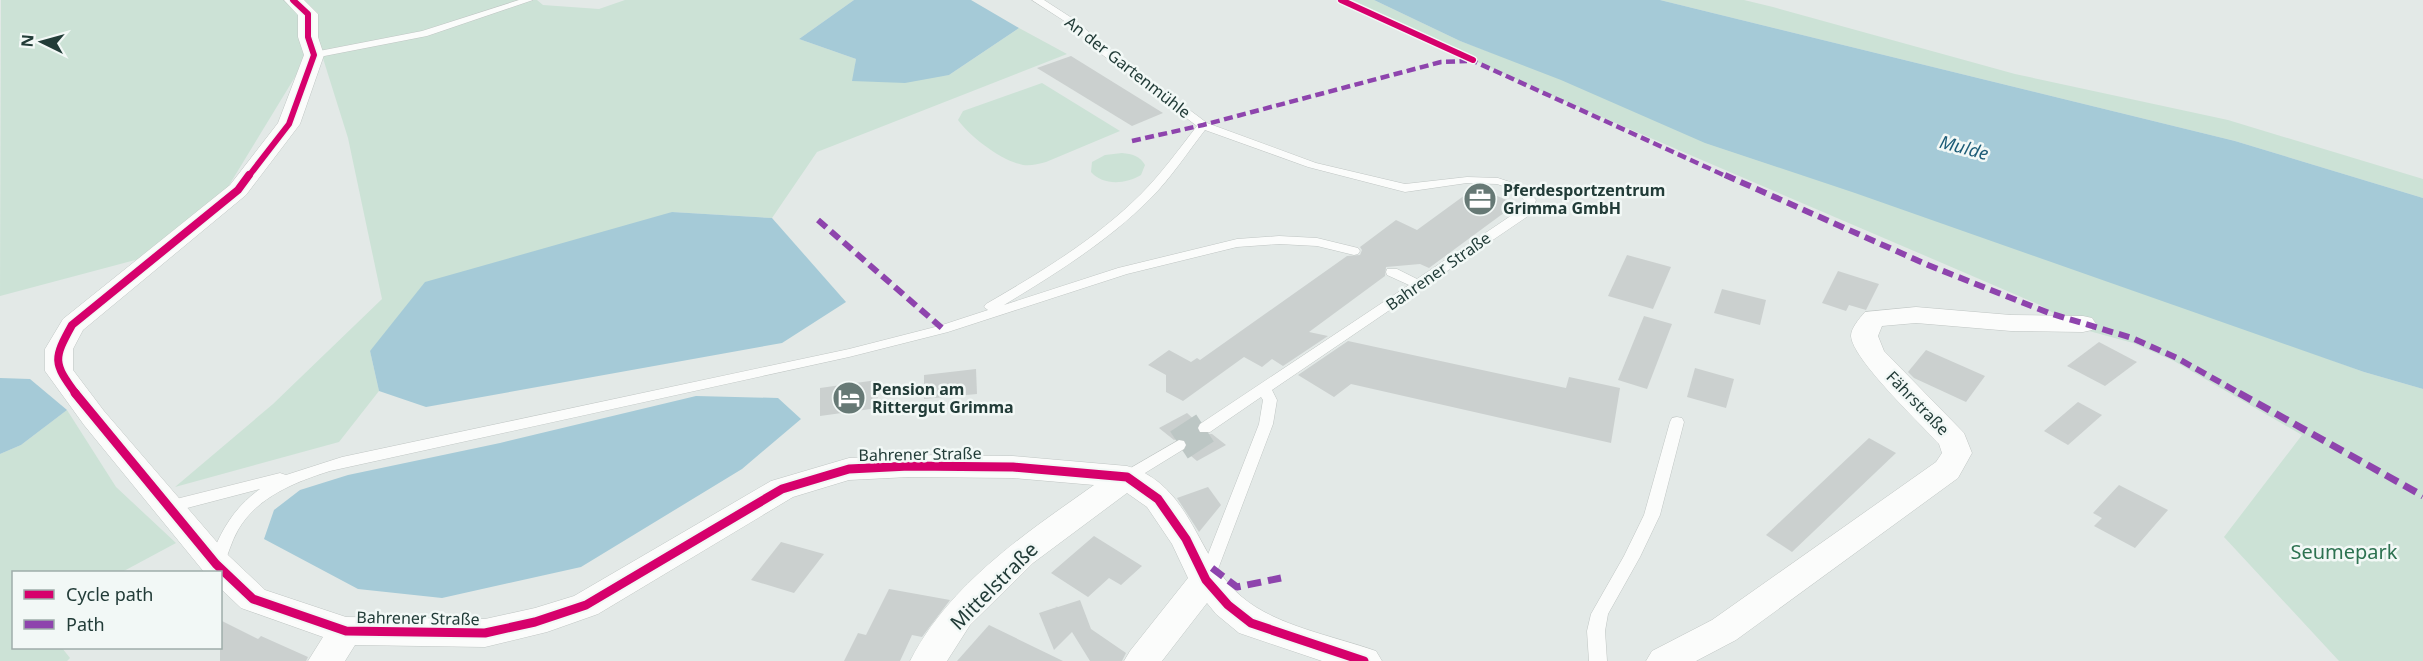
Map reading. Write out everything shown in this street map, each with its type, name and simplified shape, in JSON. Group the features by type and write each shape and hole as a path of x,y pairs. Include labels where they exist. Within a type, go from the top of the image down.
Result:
{"street":[{"path":"293,0 308,14 308,37 314,55"},
{"name":"Bahrener Straße","path":"314,55 289,124 238,190 72,325 59,350 59,371 94,418 216,564 253,599 346,631 485,633 535,622 586,605 782,489 849,469 909,466 1013,467 1126,477 1158,499 1186,539 1206,580"},
{"name":"Fährstraße","path":"1664,661 1724,630 1947,470 1957,453 1953,440 1872,355 1865,341 1864,330 1874,318 1916,315 2011,323 2083,324"},
{"name":"Mittelstraße","path":"928,661 958,615 1021,554 1126,477"},
{"path":"1142,661 1206,580 1228,604 1251,623 1364,661"},
{"path":"326,661 346,631"}],"lane":[{"path":"314,55 424,34 528,0"},
{"name":"An der Gartenmühle","path":"971,319 1055,269 1107,231 1147,195 1203,125 1104,51 1072,22 1037,0"},
{"name":"Bahrener Straße","path":"1203,125 1312,165 1405,188 1467,180 1498,181 1521,189 1530,200 1527,211 1205,429"},
{"path":"168,507 342,462 849,353 943,329 1123,271 1237,243 1279,240 1317,242 1353,251"},
{"path":"1392,272 1420,285"},
{"path":"1206,580 1266,424 1270,400 1264,388"},
{"path":"1598,661 1596,631 1600,614 1632,557 1652,515 1677,422"},
{"path":"1126,477 1179,445"},
{"path":"216,564 233,525 247,508 268,491 303,472"}],"green space":[{"path":"1,0 537,0 543,5 599,9 625,0 854,0 799,39 856,59 853,81 949,75 1019,28 1067,54 817,152 772,218 672,212 370,351 379,391 339,442 175,487 273,404 382,299 348,138 316,36 298,72 228,187 139,259 0,296"},
{"name":"Seumepark","path":"1341,0 1374,0 1460,41 2364,372 2423,389 2423,661 2339,661 2224,537 2302,435 2174,361 2133,343 2078,328 2040,305 1548,94"},
{"path":"1660,0 1744,0 2015,74 2228,120 2423,179 2423,198 2235,141"},
{"path":"1042,83 1120,131 1046,162 1026,165 1006,159 987,147 970,134 958,120 963,111"},
{"path":"1122,153 1141,159 1145,165 1141,175 1122,182 1115,182 1102,180 1091,172 1092,162 1105,155"},
{"path":"67,410 116,487 176,543 124,571 12,571 12,649 63,649 70,658 67,661 0,661 0,454 21,445"}],"water":[{"path":"854,0 971,0 1019,28 949,75 905,83 852,81 856,59 799,39"},
{"name":"Mulde","path":"1374,0 1660,0 2235,141 2423,198 2423,389 2364,372 1855,193 1705,143 1561,80 1460,41"},
{"path":"672,212 772,218 846,302 782,343 426,407 379,391 370,351 425,282"},
{"path":"0,378 30,379 67,410 21,445 0,454"},
{"path":"696,396 778,398 801,419 742,469 581,567 442,598 358,589 264,539 274,510 300,490 348,475 500,443"}],"building":[{"path":"1071,56 1163,113 1132,126 1037,68"},
{"path":"1476,187 1516,204 1429,268 1420,264 1386,267 1385,276 1309,332 1328,336 1283,366 1272,359 1262,367 1244,357 1183,401 1166,392 1166,375 1148,365 1169,350 1191,362 1197,358 1200,360 1347,256 1360,255 1362,250 1360,247 1396,220 1417,230"},
{"path":"1627,255 1671,267 1653,309 1608,296"},
{"path":"1838,271 1879,284 1866,310 1849,305 1846,311 1822,303"},
{"path":"1722,289 1766,300 1760,325 1714,313"},
{"path":"1644,316 1672,324 1647,389 1618,380"},
{"path":"1348,341 1566,388 1569,377 1620,388 1611,443 1351,384 1334,397 1298,375"},
{"path":"2099,342 2137,362 2105,386 2067,366"},
{"path":"1926,350 1985,376 1966,402 1914,378 1908,372"},
{"path":"1695,368 1734,379 1726,408 1687,397"},
{"path":"976,369 977,394 924,399 924,375"},
{"name":"Pension am Rittergut Grimma","path":"877,380 878,408 820,416 820,388"},
{"path":"2078,402 2102,415 2068,445 2044,431"},
{"path":"1187,413 1198,423 1196,427 1198,433 1212,434 1226,445 1197,461 1185,451 1188,446 1186,440 1179,438 1174,440 1159,428"},
{"path":"1869,438 1896,453 1792,552 1766,535"},
{"path":"2119,485 2168,510 2135,548 2094,526 2102,518 2093,513"},
{"path":"1208,487 1221,505 1199,532 1177,498"},
{"path":"1094,536 1142,566 1121,585 1109,578 1088,597 1051,573"},
{"path":"781,542 824,554 794,593 751,580"},
{"path":"889,589 950,600 922,637 912,635 900,661 844,661 858,633 866,635"},
{"path":"1080,600 1091,629 1126,653 1122,661 1090,661 1072,632 1054,650 1039,613 1057,607 1055,606"},
{"path":"222,621 258,639 261,636 308,657 306,661 220,661"},
{"path":"989,625 1063,661 957,661"}],"tunnel":[{"path":"1179,445 1205,428"}],"marked path":[{"path":"1469,59 1928,265 2049,313 2132,338 2177,358 2423,496"},
{"path":"1132,141 1203,125 1441,62 1467,61"},
{"path":"818,220 943,329"},
{"path":"1212,568 1237,587 1281,578"}],"cycle path":[{"path":"293,0 308,14 308,37 314,55 289,124 238,190 72,325 59,349 59,371 94,418 216,564 253,599 346,631 485,633 535,622 586,605 782,489 849,469 909,466 1013,467 1127,477 1158,499 1186,539 1206,580 1228,605 1251,623 1364,661"},
{"path":"1341,0 1473,60"}],"place":[{"name":"Pferdesportzentrum Grimma GmbH","path":"1480,199"},
{"name":"Pension am Rittergut Grimma","path":"849,398"}]}
